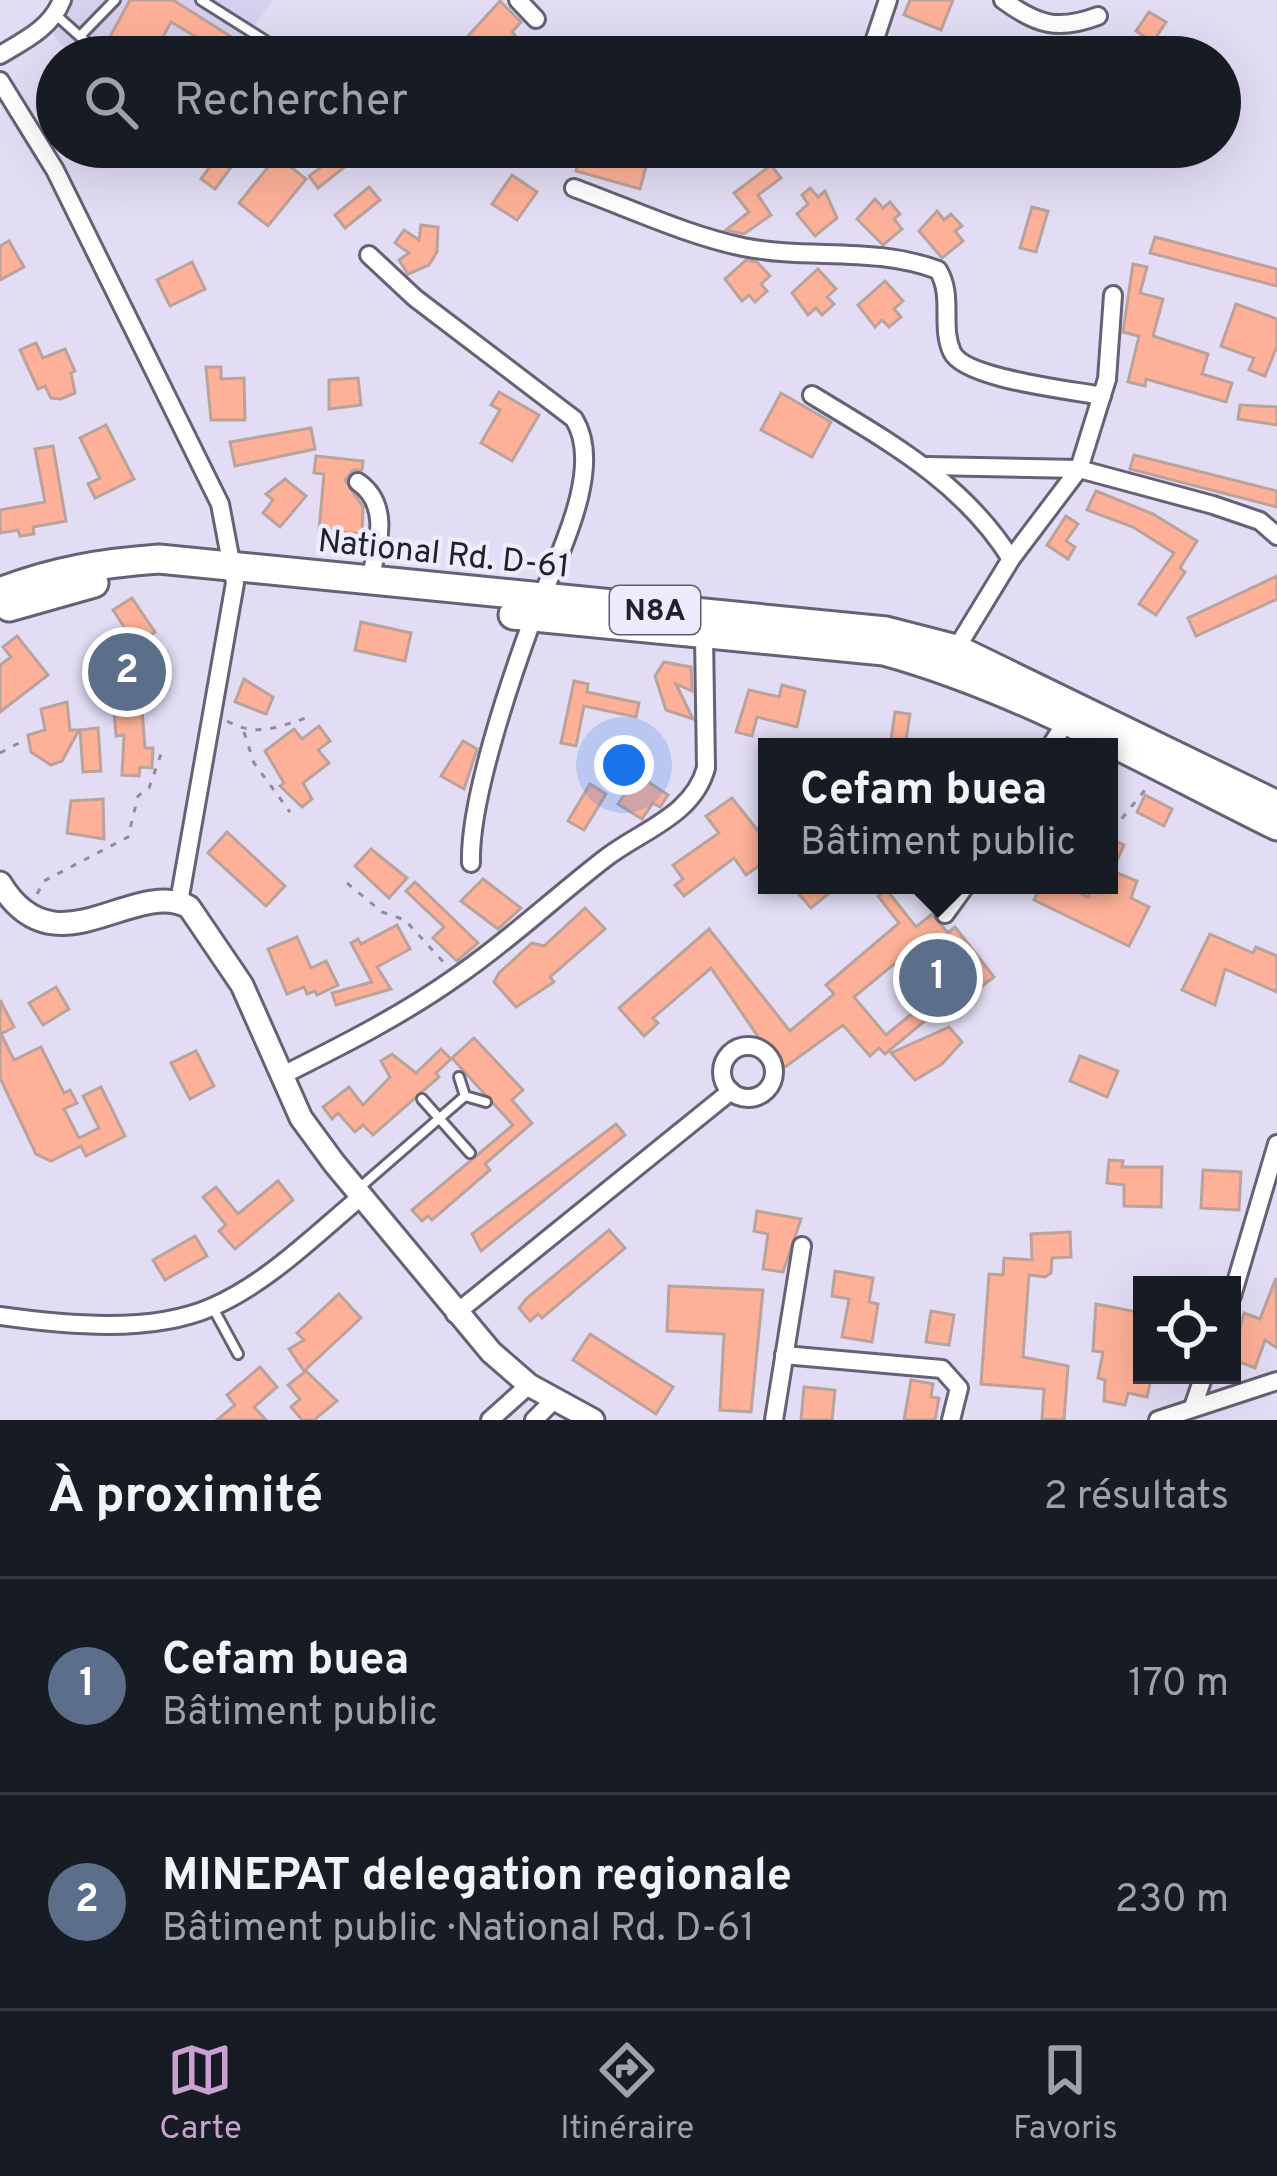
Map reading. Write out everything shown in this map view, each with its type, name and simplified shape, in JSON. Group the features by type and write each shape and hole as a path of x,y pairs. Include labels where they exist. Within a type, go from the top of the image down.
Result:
{"highway":[{"name":"National Rd. D-61","path":"0,592 40,576 103,562 159,559 234,574 537,609 886,631 956,650 1110,738"},
{"name":"National Rd. D-61","path":"0,610 106,580 234,574 370,579 704,635 884,651 937,665 1071,714 1277,805"},
{"name":"National Rd. D-61","path":"1118,743 1277,826"}],"street":[{"path":"518,0 536,19"},
{"path":"876,36 888,0"},
{"path":"1003,0 1031,20 1066,28 1098,16"},
{"path":"0,55 58,8"},
{"path":"0,81 36,139"},
{"path":"54,168 192,438 220,504 234,574 215,715 179,902"},
{"path":"574,188 746,248 798,254 857,252 938,270 947,284 950,350 961,362 981,372 1102,396"},
{"path":"369,255 415,298 574,419 584,434 570,530 537,609 476,814 471,863"},
{"path":"956,650 1011,559 1079,469 1102,396 1113,295"},
{"path":"812,395 928,466 987,521 1011,559"},
{"path":"928,466 1079,469 1228,510 1260,521 1277,536"},
{"path":"358,482 373,493 380,512 370,579"},
{"path":"281,1076 364,1034 457,977 608,856 686,806 701,787 706,769 704,635"},
{"path":"1056,738 1071,714"},
{"path":"0,883 29,915 53,924 179,902 189,907 242,986 301,1118 359,1193 455,1314 529,1385 593,1420"},
{"path":"945,914 959,894"},
{"path":"455,1314 731,1090"},
{"path":"1238,1276 1277,1144"},
{"path":"0,1316 152,1323 212,1307 281,1264 359,1193"},
{"path":"774,1420 802,1246"},
{"path":"0,1331 23,1319"},
{"path":"784,1355 942,1369 959,1388 951,1420"},
{"path":"1158,1420 1277,1381"},
{"path":"1193,1407 1201,1384"},
{"path":"490,1420 529,1385"},
{"path":"534,1420 554,1400"}],"lane":[{"path":"58,8 82,34 116,0"},
{"path":"201,0 258,36"},
{"path":"459,1077 465,1096"},
{"path":"359,1193 465,1096"},
{"path":"465,1096 486,1102"},
{"path":"422,1099 470,1153"},
{"path":"212,1307 238,1354"}],"path":[{"path":"215,715 244,730 268,732 313,716"},
{"path":"244,730 254,763 290,812"},
{"path":"0,753 22,742"},
{"path":"29,915 44,880 128,837 138,796 149,788 161,754"},
{"path":"1118,822 1161,769"},
{"path":"347,883 382,912 405,920 457,977"}],"shaded area":[{"path":"67,0 273,0 247,36 53,34"}],"building":[{"path":"130,0 173,0 230,36 195,36 171,22 163,36 110,36"},
{"path":"910,0 953,0 941,30 904,15"},
{"path":"500,1 521,22 512,32 514,36 468,36"},
{"path":"1149,12 1166,22 1157,36 1136,31"},
{"path":"209,168 230,168 215,189 201,179"},
{"path":"267,168 292,168 306,179 268,226 239,203"},
{"path":"320,168 343,168 318,188 309,176"},
{"path":"577,168 646,168 640,189"},
{"path":"767,168 773,168 781,178 758,195 771,215 744,234 726,230 749,212 734,193"},
{"path":"512,175 537,192 517,220 492,204"},
{"path":"369,187 380,200 345,228 335,215"},
{"path":"810,188 818,197 825,191 837,218 815,236 797,214 808,204 802,195"},
{"path":"875,199 883,208 890,202 900,214 894,219 902,229 883,245 857,219"},
{"path":"1032,207 1048,211 1036,252 1020,248"},
{"path":"937,211 944,220 951,214 962,226 955,231 963,241 942,258 919,231"},
{"path":"421,225 438,227 437,252 429,265 408,274 399,260 409,253 395,243 404,230 419,240"},
{"path":"1155,237 1277,269 1277,286 1150,253"},
{"path":"9,241 24,267 0,280 0,246"},
{"path":"746,260 757,262 770,276 761,284 767,291 755,302 749,295 742,301 725,279"},
{"path":"192,262 205,289 170,306 157,280"},
{"path":"1133,264 1147,267 1140,293 1163,299 1153,336 1208,354 1202,374 1232,383 1226,402 1146,379 1145,386 1128,382 1139,336 1123,332"},
{"path":"818,269 836,289 827,297 834,304 822,315 816,308 808,315 792,293"},
{"path":"885,281 903,301 894,309 901,317 889,327 882,320 875,327 858,305"},
{"path":"1236,304 1277,319 1277,346 1265,376 1249,370 1254,358 1221,346"},
{"path":"36,343 43,358 65,349 75,371 71,373 75,393 51,398 45,386 38,389 20,350"},
{"path":"206,367 221,367 221,379 244,378 245,420 211,420"},
{"path":"358,378 361,405 329,409 329,380"},
{"path":"499,392 539,415 512,461 481,443 500,410 491,405"},
{"path":"781,393 831,422 812,457 761,430"},
{"path":"1240,405 1277,407 1277,425 1238,419"},
{"path":"106,425 134,479 95,498 88,484 100,478 80,438"},
{"path":"311,428 315,449 235,466 230,442"},
{"path":"53,446 66,521 33,527 34,534 0,533 0,510 45,502 35,449"},
{"path":"1134,455 1277,491 1277,507 1130,469"},
{"path":"316,456 363,461 362,470 353,470 345,480 363,507 362,534 319,530 324,474 314,473"},
{"path":"285,479 306,496 280,527 263,513 273,500 266,494"},
{"path":"1096,491 1153,514 1197,541 1180,568 1185,572 1156,615 1139,604 1174,553 1133,527 1087,510"},
{"path":"1066,516 1078,524 1066,541 1075,547 1068,559 1047,545"},
{"path":"1277,576 1277,599 1196,636 1188,618"},
{"path":"132,598 155,632 136,645 113,610"},
{"path":"361,622 411,633 405,661 355,650"},
{"path":"17,636 48,675 0,712 0,665 11,657 3,647"},
{"path":"138,653 140,680 150,679 152,708 142,709 145,748 153,748 152,768 140,767 139,776 122,775 124,735 116,736 110,655"},
{"path":"664,662 691,667 692,691 676,684 693,719 666,710 655,676"},
{"path":"244,679 273,697 266,714 235,702"},
{"path":"574,681 588,684 587,692 639,703 636,717 584,706 576,746 561,743"},
{"path":"782,685 805,691 797,727 757,717 752,736 736,732 749,690 779,697"},
{"path":"67,702 70,730 79,730 62,761 51,765 31,752 28,735 45,730 41,709"},
{"path":"895,712 910,714 906,738 891,738"},
{"path":"319,726 330,741 318,750 329,763 303,783 312,799 302,807 280,786 284,783 265,751 294,729 302,739"},
{"path":"98,728 101,771 83,772 80,730"},
{"path":"463,741 477,749 464,789 441,776"},
{"path":"638,775 668,795 660,807 653,803 642,819 618,804"},
{"path":"590,784 606,794 584,830 568,821"},
{"path":"1145,795 1172,809 1164,826 1137,812"},
{"path":"732,798 758,831 758,866 746,875 734,858 684,896 675,885 683,879 673,865 719,833 706,816"},
{"path":"103,799 104,839 67,833 71,801"},
{"path":"227,832 285,886 266,906 208,853"},
{"path":"371,849 407,878 389,898 355,866"},
{"path":"1118,873 1137,881 1131,898 1149,907 1129,946 1034,900 1037,894 1118,894"},
{"path":"483,879 521,908 498,929 461,901"},
{"path":"415,882 478,943 457,961 433,938 444,927 406,891"},
{"path":"799,894 828,894 811,908"},
{"path":"880,894 890,894 916,927 932,914 948,933 955,927 994,977 973,993 962,979 938,998 944,1005 885,1054 879,1048 870,1056 843,1025 781,1070 711,968 653,1018 658,1023 644,1036 619,1008 709,929 790,1031 834,994 826,985 899,923","holes":["894,964 926,1002 886,1035 854,997"]},
{"path":"585,908 605,929 550,977 554,982 516,1007 494,982 499,973 532,943 544,946"},
{"path":"397,925 410,949 377,967 391,989 336,1005 332,993 372,982 351,943 358,939 361,944"},
{"path":"1210,934 1253,953 1256,947 1277,956 1277,992 1225,969 1215,1005 1182,990"},
{"path":"297,937 311,968 326,961 338,985 317,995 315,991 307,994 304,987 287,994 268,949"},
{"path":"56,987 69,1009 43,1025 29,1003"},
{"path":"0,1000 14,1027 1,1034 14,1060 41,1047 64,1093 70,1090 77,1103 64,1109 79,1138 99,1128 83,1096 101,1087 125,1136 86,1156 81,1146 51,1161 36,1154 0,1078"},
{"path":"949,1027 962,1042 942,1064 915,1080 891,1053"},
{"path":"474,1038 523,1090 512,1100 532,1123 485,1164 490,1170 432,1220 428,1216 422,1221 412,1210 513,1125 452,1058"},
{"path":"441,1049 451,1059 436,1073 439,1077 373,1135 363,1125 355,1132 338,1113 332,1119 323,1107 349,1087 363,1105 390,1077 381,1061 392,1054 416,1073"},
{"path":"196,1051 214,1086 190,1099 171,1063"},
{"path":"1080,1056 1118,1071 1107,1097 1070,1081"},
{"path":"616,1124 625,1135 481,1251 472,1234"},
{"path":"1109,1160 1123,1161 1122,1167 1162,1167 1161,1207 1124,1206 1124,1185 1107,1183"},
{"path":"1203,1170 1241,1172 1239,1210 1201,1208"},
{"path":"278,1181 293,1200 235,1249 219,1231 226,1225 203,1197 216,1187 238,1214"},
{"path":"757,1211 801,1219 783,1272 763,1269 768,1234 754,1231"},
{"path":"609,1230 625,1248 542,1318 538,1314 530,1321 519,1308 526,1299"},
{"path":"1070,1232 1071,1257 1052,1258 1051,1273 1045,1277 1029,1275 1023,1357 1068,1366 1064,1420 1042,1419 1044,1389 981,1384 989,1274 1003,1275 1004,1258 1032,1260 1031,1234"},
{"path":"195,1236 207,1256 165,1280 153,1260"},
{"path":"835,1271 873,1278 869,1302 878,1304 872,1342 842,1337 849,1299 832,1296"},
{"path":"1276,1278 1277,1348 1265,1340 1255,1368 1241,1363 1241,1324 1244,1313 1260,1319"},
{"path":"669,1286 763,1290 751,1412 720,1410 724,1334 667,1331"},
{"path":"339,1294 361,1318 304,1371 289,1349 304,1340 297,1333"},
{"path":"1096,1304 1133,1311 1133,1384 1150,1384 1147,1397 1128,1393 1125,1405 1104,1401 1105,1380 1098,1378 1103,1352 1093,1351"},
{"path":"931,1311 954,1315 949,1345 926,1342"},
{"path":"590,1334 673,1387 656,1414 573,1360"},
{"path":"260,1367 277,1387 254,1407 266,1420 217,1420 235,1405 227,1395"},
{"path":"306,1371 337,1401 314,1420 302,1420 291,1407 300,1399 288,1385"},
{"path":"911,1380 933,1384 931,1397 939,1398 935,1420 904,1420"},
{"path":"804,1387 835,1390 832,1420 801,1420"}],"place":[{"name":"MINEPAT delegation regionale","path":"127,672"},
{"name":"Cefam buea","path":"938,978"}]}
